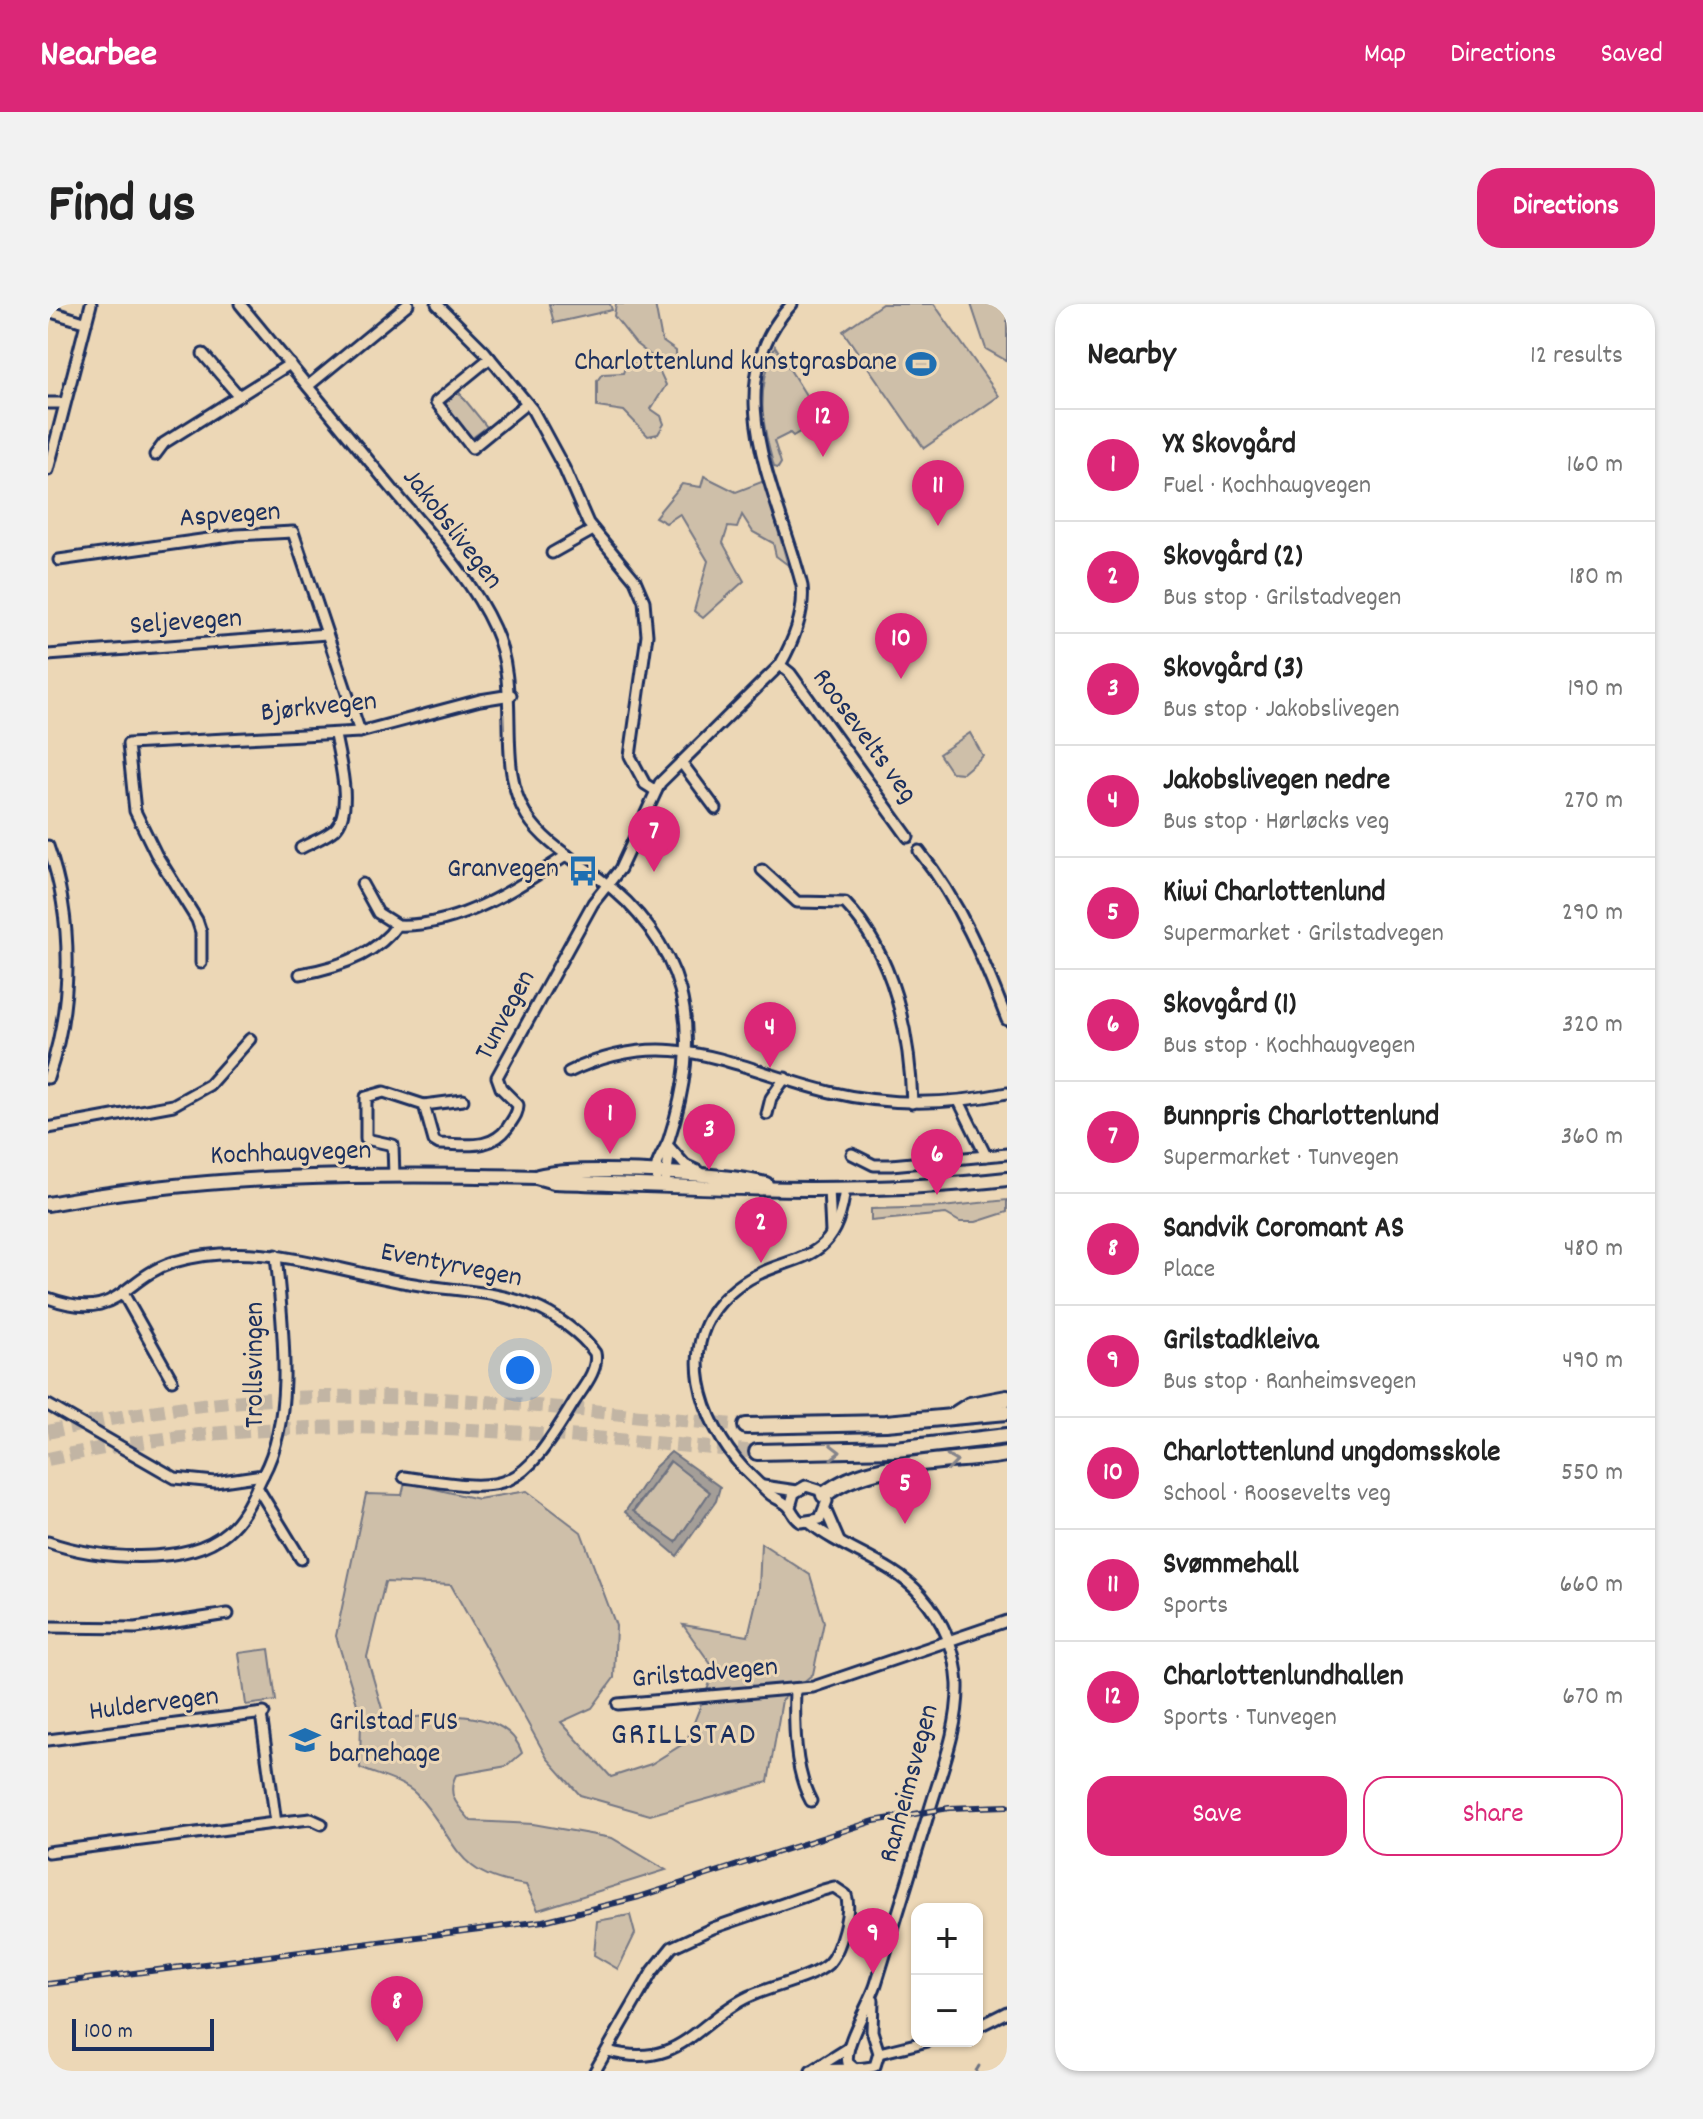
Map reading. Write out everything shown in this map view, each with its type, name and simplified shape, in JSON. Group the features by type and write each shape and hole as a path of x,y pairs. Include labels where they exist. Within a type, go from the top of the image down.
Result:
{"highway":[{"path":"949,1418 970,1405 1007,1398"},
{"path":"746,1426 949,1418 1007,1412"},
{"path":"757,1452 896,1449 1007,1436"},
{"path":"824,1495 844,1481 874,1472 1007,1454"}],"main road":[{"name":"Kochhaugvegen","path":"48,1204 189,1183 394,1176 536,1177 554,1182 713,1178 744,1179 773,1186"},
{"name":"Kochhaugvegen","path":"661,1178 743,1189 773,1186 845,1188 1007,1179"}],"street":[{"path":"48,470 91,304"},
{"name":"Jakobslivegen","path":"240,304 476,595 504,653 511,695 511,764 518,799 534,826 608,886 646,924 671,965 684,1011 687,1052 661,1178"},
{"path":"308,386 408,304"},
{"path":"437,304 490,358 527,403 550,439 593,530 631,572 644,601 647,635 630,756 645,784 656,791"},
{"name":"Tunvegen","path":"424,1105 434,1141 439,1144 489,1144 501,1138 517,1113 518,1105 501,1088 497,1077 593,903 620,869 656,791 681,762 780,665 793,639 803,593 794,553 757,438 754,398 758,362 765,343 792,304"},
{"path":"48,311 84,322"},
{"path":"203,354 238,395"},
{"path":"490,358 436,402 472,448 527,403"},
{"path":"155,455 164,443 290,364"},
{"path":"48,403 63,403"},
{"path":"552,553 593,530"},
{"name":"Aspvegen","path":"59,560 111,551 289,531 300,545 360,732"},
{"name":"Seljevegen","path":"48,655 327,634"},
{"name":"Roosevelts veg","path":"780,665 790,673 908,837"},
{"name":"Bjørkvegen","path":"201,963 201,932 197,920 136,816 128,744 360,732 480,700 511,695"},
{"path":"301,848 330,832 340,822 344,782 335,735"},
{"path":"681,762 716,809"},
{"path":"48,846 68,957 48,1078"},
{"path":"919,851 949,892 975,939 1007,1020"},
{"path":"362,884 378,913 397,925 411,925 472,910 567,855"},
{"path":"762,870 797,902 845,903 869,931 881,955 907,1035 912,1103"},
{"path":"300,974 348,962 391,934 397,925"},
{"path":"48,1128 173,1105 209,1085 250,1039"},
{"path":"569,1072 615,1054 687,1052 732,1060 856,1097 912,1103 959,1101 1007,1093"},
{"path":"767,1114 771,1098 785,1078"},
{"path":"394,1176 393,1145 366,1139 366,1097 384,1092 424,1105 463,1100"},
{"path":"959,1101 986,1156"},
{"path":"669,1147 690,1169 713,1178"},
{"path":"852,1154 874,1165 891,1165 1007,1154"},
{"path":"829,1188 831,1233"},
{"path":"845,1188 839,1226 811,1254 739,1285 716,1308 702,1338 698,1376 705,1408 735,1459 790,1507 795,1518 810,1523 829,1539 839,1541 905,1579 937,1615 949,1641 1007,1621"},
{"name":"Eventyrvegen","path":"48,1298 90,1306 124,1295 173,1262 214,1256 276,1255 328,1263 419,1285 507,1297 536,1307 556,1319 595,1353 597,1361 590,1376 544,1451 518,1477 496,1486 404,1477"},
{"name":"Trollsvingen","path":"48,1542 95,1554 123,1556 194,1548 216,1540 231,1529 275,1455 282,1424 276,1255"},
{"path":"124,1295 172,1380"},
{"path":"48,1405 175,1478 205,1483 263,1475"},
{"path":"763,1486 797,1491 813,1487 824,1495 826,1511 839,1541"},
{"path":"257,1487 301,1559"},
{"path":"790,1507 797,1491"},
{"path":"810,1523 820,1519 826,1511"},
{"path":"48,1627 136,1628 228,1614"},
{"name":"Grilstadvegen","path":"618,1704 795,1689 835,1682 949,1641"},
{"name":"Ranheimsvegen","path":"850,2045 873,1996 953,1729 958,1686 949,1641"},
{"name":"Grilstadvegen","path":"795,1689 799,1755 805,1789 811,1801"},
{"name":"Huldervegen","path":"48,1740 262,1714 276,1823"},
{"path":"48,1852 311,1819 322,1824"},
{"path":"595,2071 652,1972 677,1943 823,1890 834,1887 846,1895 848,1909 840,1935 831,1960 823,1967 744,1998 699,2037 677,2049 634,2059 608,2051"},
{"name":"Ranheimsvegen","path":"873,1996 874,2042"},
{"path":"983,2024 1007,2012"},
{"path":"866,2038 874,2042 879,2053 878,2062 867,2071 812,2071 866,2038"},
{"path":"850,2045 848,2063 855,2070"},
{"path":"879,2053 911,2045"}],"shaded area":[{"path":"549,304 610,304 612,310 554,323"},
{"path":"616,304 655,304 662,341 676,351 676,366 667,368 636,344 614,316"},
{"name":"Charlottenlund kunstgrasbane","path":"882,304 934,304 999,396 924,448 843,331"},
{"path":"971,304 1007,304 1007,361 986,349"},
{"path":"775,346 821,419 793,436 790,433 774,441 781,463 778,468 774,467 762,406 765,377"},
{"path":"635,364 660,372 666,385 651,409 661,416 664,424 658,434 648,436 624,411 597,407 597,381 602,374 623,373 626,365"},
{"path":"457,390 487,427 472,438 445,404"},
{"path":"704,476 736,492 764,481 788,565 776,556 773,543 753,532 742,515 737,528 728,527 723,543 744,581 703,618 694,611 708,561 680,514 666,523 655,517 682,484 701,487"},
{"path":"970,733 983,756 963,773 951,772 939,754"},
{"path":"1007,1200 1007,1212 976,1222 960,1222 946,1214 871,1221 871,1209 942,1207"},
{"path":"671,1452 720,1487 716,1501 677,1556 625,1512 654,1468","holes":["670,1461 710,1492 676,1542 633,1511"]},
{"path":"671,1461 710,1492 676,1542 633,1513"},
{"path":"405,1482 478,1499 527,1491 581,1532 616,1626 614,1678 592,1708 561,1722 611,1777 651,1764 686,1742 715,1670 683,1625 748,1636 759,1589 761,1543 810,1575 824,1622 813,1674 782,1700 768,1782 650,1815 580,1795 547,1758 451,1585 385,1582 367,1657 385,1719 463,1716 482,1720 499,1726 513,1737 522,1753 507,1766 456,1775 453,1794 457,1805 471,1821 533,1824 612,1838 666,1870 538,1910 526,1885 483,1873 470,1864 416,1794 398,1782 360,1768 361,1717 336,1636 366,1494 402,1495"},
{"path":"269,1649 276,1701 246,1705 239,1653"},
{"path":"630,1915 635,1934 618,1969 594,1955 597,1921"}],"waterway":[{"path":"976,2071 979,2066"}],"tunnel":[{"path":"48,1432 186,1407 326,1397 484,1402 746,1426"},
{"path":"48,1459 137,1443 226,1433 314,1428 490,1431 757,1452"}],"railway":[{"path":"48,1984 543,1921 639,1897 874,1821 949,1808 1007,1806"}],"place":[{"name":"Charlottenlund kunstgrasbane","path":"921,364"},
{"name":"Charlottenlundhallen","path":"823,457"},
{"name":"Svømmehall","path":"938,526"},
{"name":"Charlottenlund ungdomsskole","path":"901,679"},
{"name":"Granvegen","path":"583,871"},
{"name":"Bunnpris Charlottenlund","path":"654,872"},
{"name":"Jakobslivegen nedre","path":"770,1068"},
{"name":"YX Skovgård","path":"610,1154"},
{"name":"Skovgård (3)","path":"709,1170"},
{"name":"Skovgård (1)","path":"937,1195"},
{"name":"Skovgård (2)","path":"761,1263"},
{"name":"Kiwi Charlottenlund","path":"905,1524"},
{"name":"Grilstad FUS barnehage","path":"305,1740"},
{"name":"Grilstadkleiva","path":"873,1974"},
{"name":"Sandvik Coromant AS","path":"397,2042"}],"district":[{"name":"GRILLSTAD","path":"684,1737"}]}
